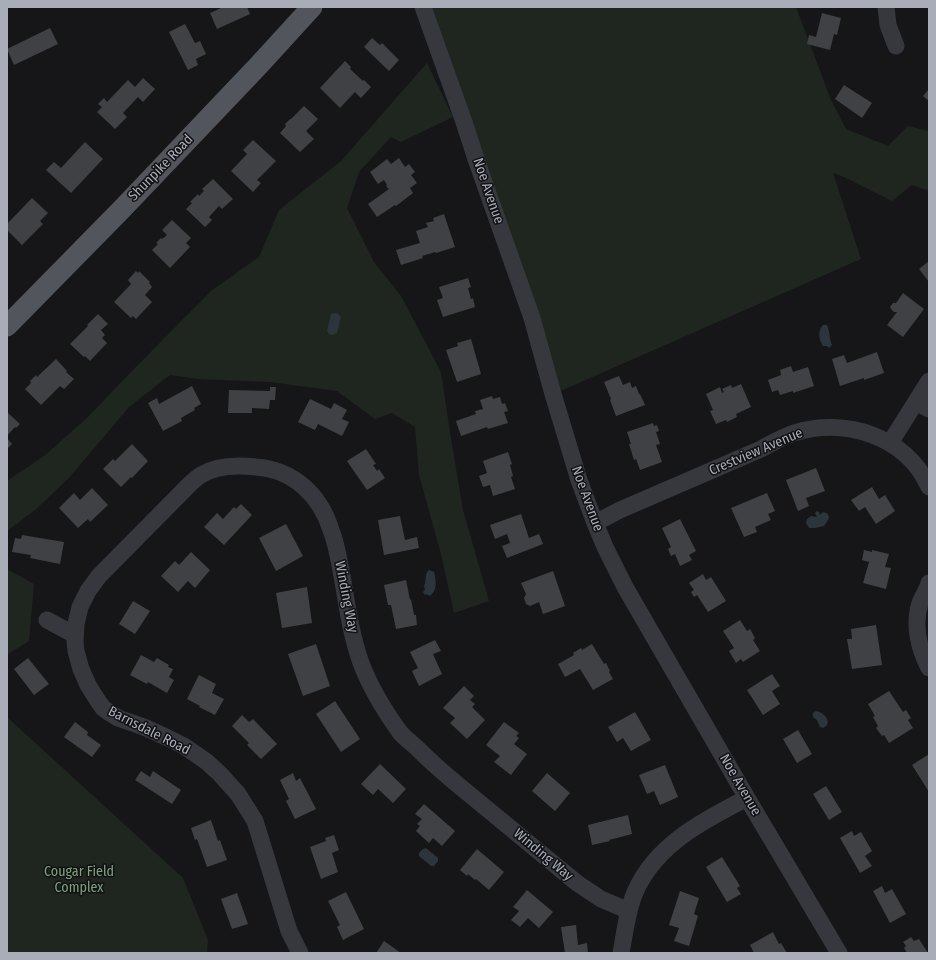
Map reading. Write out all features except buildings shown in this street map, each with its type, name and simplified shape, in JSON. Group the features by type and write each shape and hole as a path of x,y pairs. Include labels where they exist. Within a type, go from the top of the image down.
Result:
{"main road":[{"name":"Shunpike Road","path":"7,326 254,71 312,7"}],"street":[{"name":"Noe Avenue","path":"422,7 464,122 532,318 574,466 605,547 625,587 839,953"},
{"path":"886,7 888,25 896,46"},
{"path":"890,443 922,406 929,381"},
{"name":"Crestview Avenue","path":"595,523 620,510 761,449 777,440 794,433 811,429 847,428 882,438 904,454 916,467 929,487"},
{"name":"Winding Way","path":"75,635 80,607 98,576 187,487 201,475 226,466 244,465 262,467 280,472 310,492 325,514 332,531 353,637 361,663 372,688 385,711 401,733 437,767 577,884 601,899 629,911"},
{"path":"929,583 921,602 917,620 917,629 921,647 929,668"},
{"path":"47,620 75,635"},
{"name":"Barnsdale Road","path":"75,635 76,651 81,669 91,690 103,708 118,718 144,727 184,746 216,770 238,794 255,820 289,931 300,953"},
{"path":"621,953 629,911 636,891 644,875 655,861 689,831 711,816 747,798"}],"green space":[{"path":"424,7 796,7 831,100 846,129 888,146 908,126 929,131 929,191 912,185 892,201 833,173 861,259 556,393"},
{"path":"427,63 453,117 401,142 391,137 359,172 347,208 374,262 401,296 441,372 463,510 489,601 454,613 441,554 419,475 415,427 392,413 375,419 337,391 270,382 198,379 170,375 129,407 68,479 35,510 7,531 7,481 44,456 87,418 211,291 259,257 279,210 341,161"},
{"path":"7,569 34,584 29,641 7,655"},
{"name":"Cougar Field Complex","path":"7,717 183,878 208,940 207,953 7,953"}],"shaded area":[{"path":"335,313 341,317 337,333 332,335 327,331 331,314"},
{"path":"823,325 827,325 829,330 832,345 829,348 827,346 823,346 820,341 819,333"},
{"path":"817,511 820,515 823,512 828,514 829,518 824,526 809,528 806,523 807,519 811,516 817,517 815,513"},
{"path":"429,570 434,572 436,582 434,592 429,596 427,594 425,595 423,592 425,590 424,586 426,575"},
{"path":"816,711 822,713 827,718 828,723 823,728 820,727 817,720 813,717 813,713"},
{"path":"426,848 438,858 438,861 434,866 431,866 419,856 419,853"}]}
